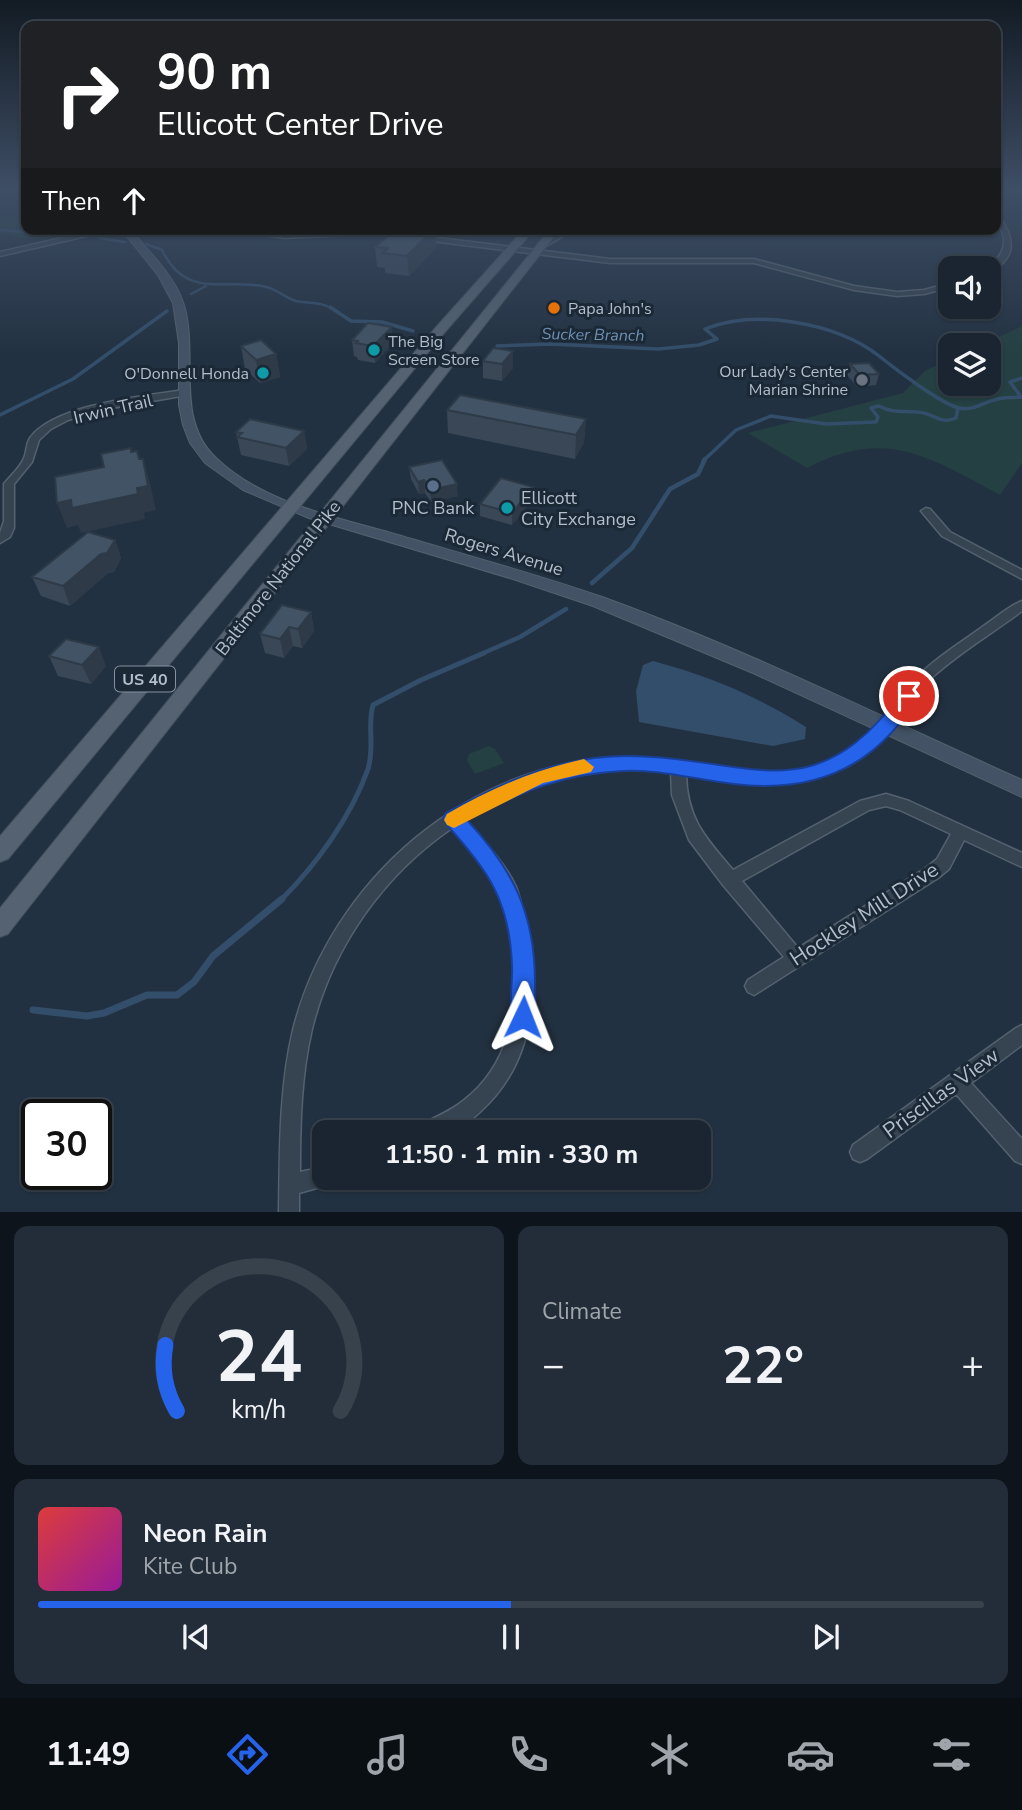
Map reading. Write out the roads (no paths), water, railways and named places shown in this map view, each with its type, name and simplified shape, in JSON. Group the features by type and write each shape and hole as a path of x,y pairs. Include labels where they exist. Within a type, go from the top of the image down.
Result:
{"main road":[{"name":"Rogers Avenue","path":"137,245 169,284 178,302 184,393 190,430 211,461 241,483 325,519 598,602 703,643 1022,789"},
{"name":"Baltimore National Pike","path":"0,852 290,506 516,245"},
{"name":"Baltimore National Pike","path":"0,926 543,245"}],"street":[{"path":"0,254 43,245"},
{"path":"483,245 513,248 541,247 610,261 754,261 854,288 897,294 938,288"},
{"path":"541,247 545,245"},
{"path":"1001,260 1009,245"},
{"name":"Irwin Trail","path":"0,540 9,532 11,525 9,484 28,460 33,441 38,435 57,423 98,409 184,393"},
{"path":"926,511 946,534 1022,575"},
{"path":"289,1212 291,1100 308,1009 318,979 355,912 405,854 453,818 504,791 540,776 577,767 626,763 678,767 736,777 793,778 835,767 866,747 886,728 918,684 931,671 1022,604"},
{"path":"678,767 684,814 694,835 796,959"},
{"path":"729,880 874,801 886,800 904,805 1022,860"},
{"path":"449,1120 471,1107 496,1081 521,1034 525,1000 523,964 511,897 489,858 453,818"},
{"name":"Hockley Mill Drive","path":"754,986 932,873 943,864 961,831"},
{"name":"Priscillas View","path":"860,1152 1022,1034"},
{"path":"958,1082 1022,1154"},
{"path":"289,1185 312,1180"}],"water":[{"path":"653,661 694,673 751,696 806,727 805,739 773,746 639,722 636,691 643,665"}],"waterway":[{"name":"Sucker Branch","path":"147,245 162,250 172,266 183,276 195,281 266,287 296,301 332,309"},
{"path":"191,294 206,286"},
{"name":"Sucker Branch","path":"330,307 351,321 382,322 413,331"},
{"path":"0,415 73,379 167,311"},
{"name":"Sucker Branch","path":"497,346 550,344 658,349 699,345 717,339 705,329 725,323 771,320 818,327 861,344 930,393 959,408 978,406 997,399 1021,397 1010,382 1022,378"},
{"path":"705,459 736,430 771,416 826,424 876,422 878,417 871,408 879,406 890,410 924,413 947,420 956,418 958,408"},
{"path":"592,583 632,548 670,489 698,474 705,459"},
{"path":"479,655 520,637 566,609"},
{"path":"282,899 307,872 331,839 361,787 370,761 373,705 421,680 484,653"},
{"path":"33,1010 87,1016 104,1013 147,995 177,995 194,982 213,956 282,899"}],"place":[{"name":"Papa John's","path":"554,308"},
{"name":"The Big Screen Store","path":"374,350"},
{"name":"O'Donnell Honda","path":"263,373"},
{"name":"Our Lady's Center Marian Shrine","path":"862,380"},
{"name":"PNC Bank","path":"433,486"},
{"name":"Ellicott City Exchange","path":"507,508"}]}
